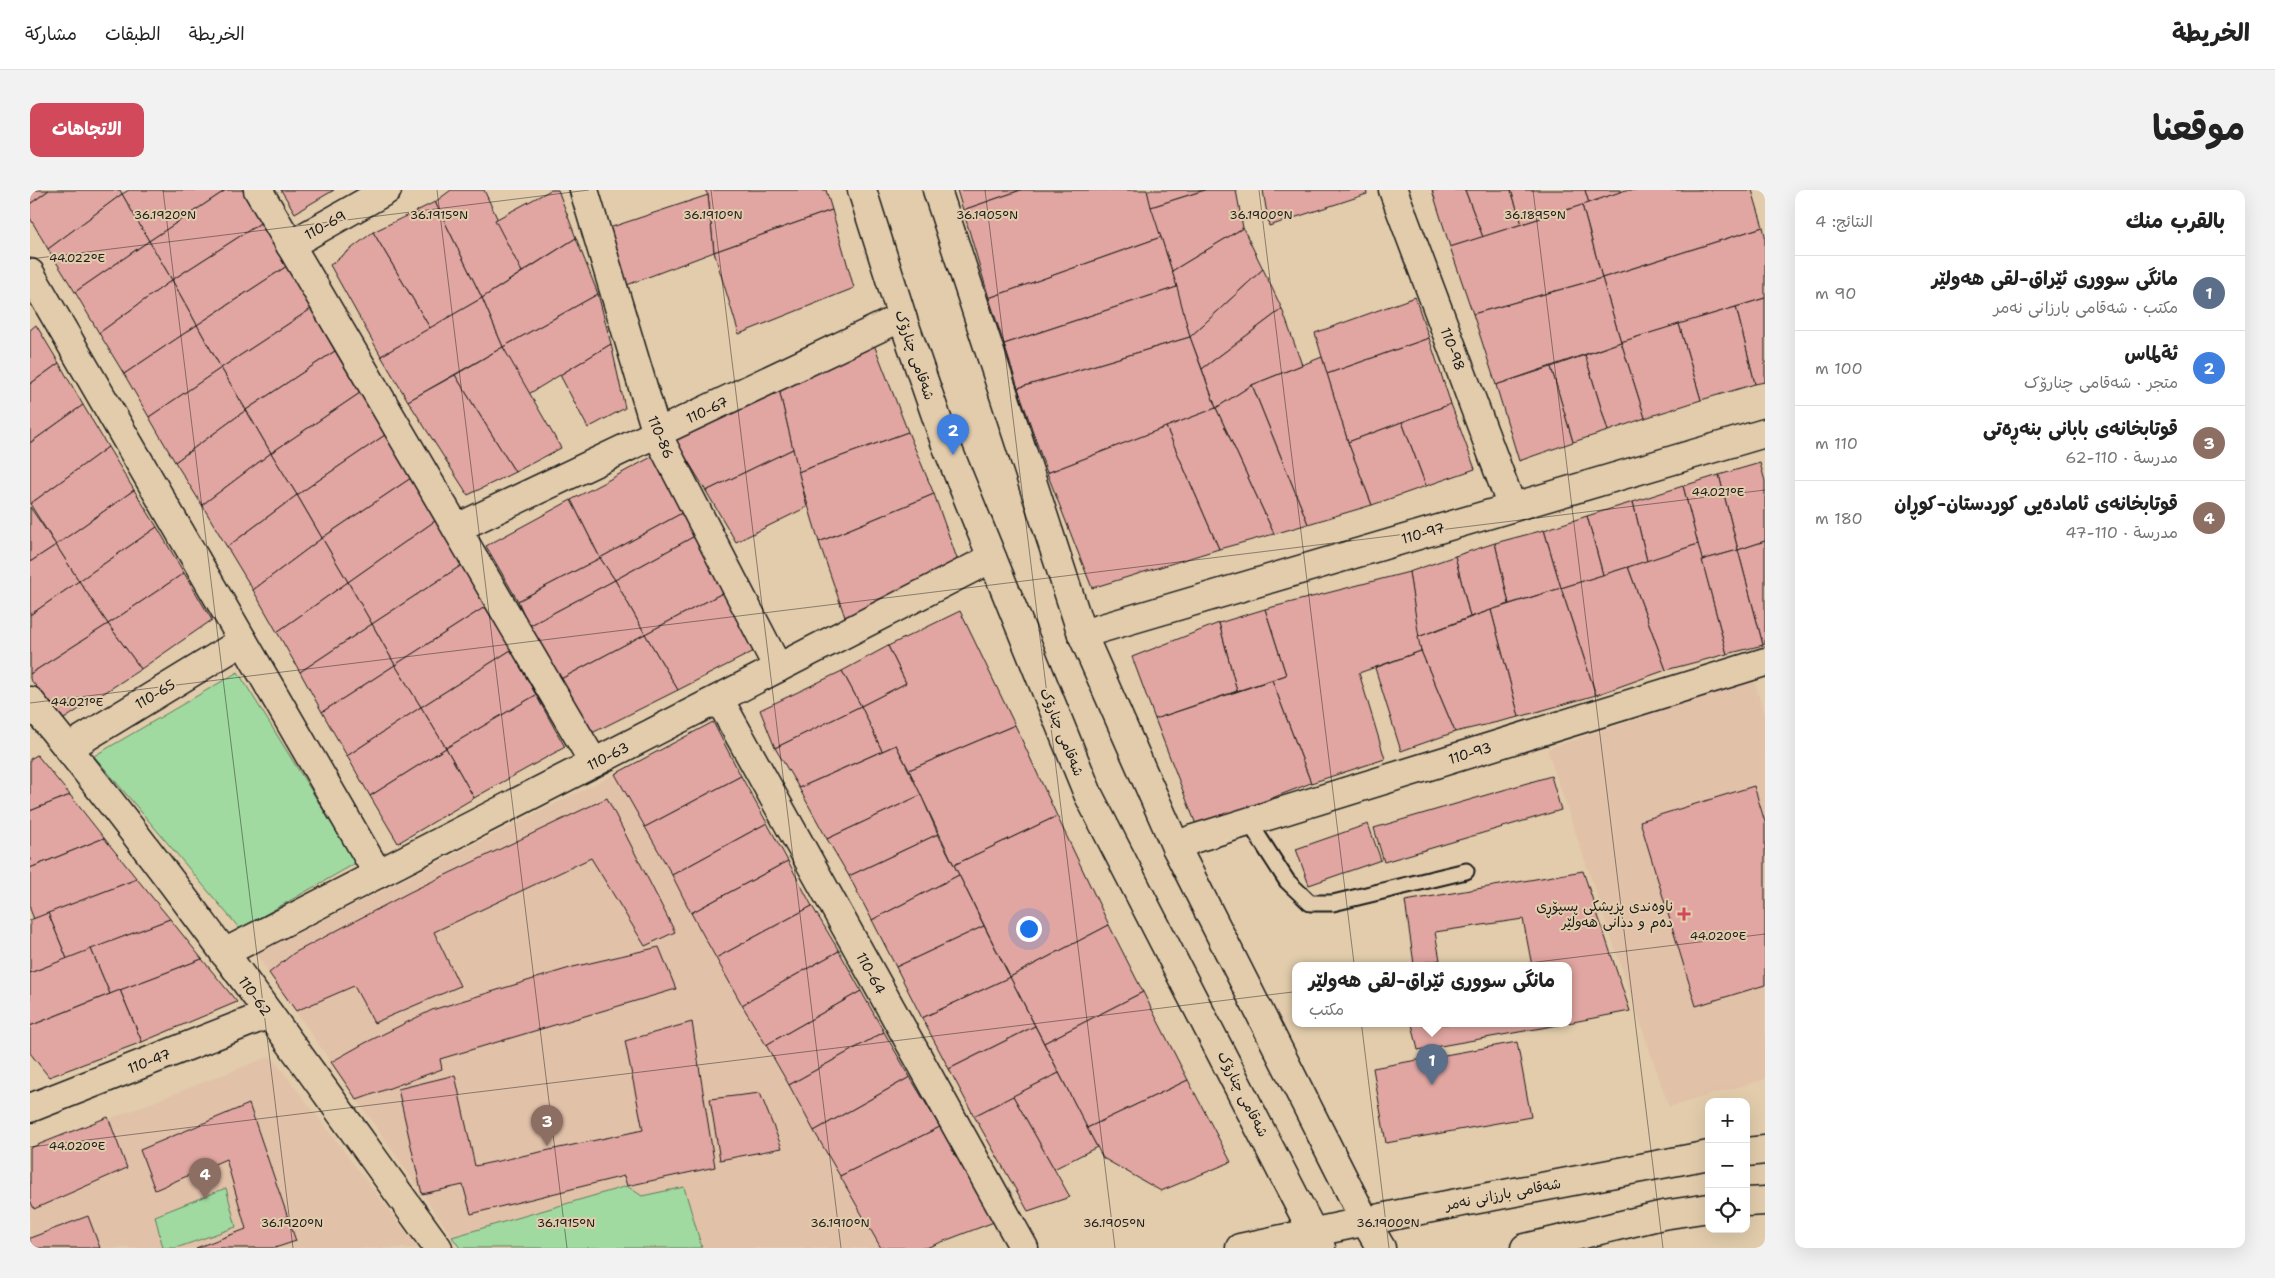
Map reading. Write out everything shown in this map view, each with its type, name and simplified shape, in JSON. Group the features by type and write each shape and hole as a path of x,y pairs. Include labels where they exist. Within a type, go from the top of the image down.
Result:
{"street":[{"path":"258,190 594,763"},
{"name":"110-69","path":"290,244 386,190"},
{"name":"110-86","path":"584,190 657,434 778,668"},
{"name":"شەقامی چنارۆک","path":"862,190 902,317 945,442 1088,794 1318,1241"},
{"path":"937,190 1082,634 1176,847 1365,1221 1381,1248"},
{"name":"110-98","path":"1393,190 1512,507"},
{"path":"30,274 378,874"},
{"name":"110-67","path":"457,528 902,317"},
{"name":"110-97","path":"1082,634 1765,433"},
{"name":"110-63","path":"224,953 992,558"},
{"name":"110-65","path":"68,748 243,641"},
{"name":"110-93","path":"1176,847 1193,839 1765,662"},
{"name":"110-64","path":"718,699 1024,1248"},
{"name":"110-62","path":"30,701 39,728 68,748 224,953 438,1248"},
{"name":"110-47","path":"35,1098 269,1014"},
{"path":"1750,1152 1765,1150"},
{"name":"شەقامی بارزانی نەمر","path":"1240,1248 1318,1241 1365,1221 1705,1156"},
{"path":"1750,1202 1765,1201"},
{"path":"1525,1248 1663,1215 1705,1209"}],"lane":[{"path":"1249,822 1287,881 1310,902 1333,903 1466,871"}],"shaded area":[{"name":"ناوەندی پزیشکی پسپۆڕی دەم و ددانی هەولێر","path":"1754,680 1765,716 1765,1079 1669,1107 1547,749"},
{"path":"615,774 672,875 701,933 881,1248 460,1248 256,954"},
{"path":"271,1056 418,1248 30,1248 30,1150"}],"green space":[{"path":"238,672 356,863 240,929 94,756"},
{"path":"627,1186 642,1196 684,1187 702,1248 460,1248 452,1237"},
{"path":"226,1188 236,1227 176,1248 163,1248 155,1216"}],"building":[{"path":"30,190 49,190 30,204"},
{"path":"49,190 120,190 122,194 48,249 30,218 30,204"},
{"path":"129,190 226,190 149,241 122,194"},
{"path":"226,190 244,190 262,222 172,280 149,241"},
{"path":"281,190 334,190 295,213"},
{"path":"451,190 484,190 522,272 482,298 435,202"},
{"path":"551,190 558,190 576,238 522,272 495,220"},
{"path":"705,190 826,190 832,210 714,252 708,195"},
{"path":"957,190 1021,190 963,210"},
{"path":"1021,190 1147,190 1161,237 989,298 963,210"},
{"path":"1147,190 1205,190 1151,207"},
{"path":"1205,190 1236,190 1243,228 1172,271 1151,207"},
{"path":"1263,190 1366,190 1367,194 1269,226"},
{"path":"1432,190 1465,190 1483,237 1450,247"},
{"path":"1465,190 1511,190 1522,224 1483,237"},
{"path":"1511,190 1585,190 1589,203 1522,224"},
{"path":"1585,190 1621,190 1621,192 1589,203"},
{"path":"1626,190 1752,190 1763,227 1602,278 1582,205"},
{"path":"122,194 149,241 75,292 48,249"},
{"path":"708,195 714,252 627,285 609,228"},
{"path":"435,202 482,298 430,328 373,232"},
{"path":"1582,205 1602,278 1473,314 1450,247"},
{"path":"832,210 854,288 739,334 714,252"},
{"path":"262,222 287,266 197,325 172,280"},
{"path":"1763,227 1765,235 1765,298 1621,342 1602,278"},
{"path":"1243,228 1263,269 1190,337 1172,271"},
{"path":"373,232 430,328 381,356 330,265"},
{"path":"1161,237 1177,287 1004,344 989,298"},
{"path":"576,238 598,294 503,347 482,298"},
{"path":"149,241 172,280 99,333 75,292"},
{"path":"287,266 311,309 221,368 197,325"},
{"path":"1263,269 1282,309 1202,369 1190,337"},
{"path":"1602,278 1621,342 1496,385 1473,314"},
{"path":"172,280 197,325 124,374 99,333"},
{"path":"1177,287 1190,337 1018,388 1004,344"},
{"path":"598,294 611,344 527,395 503,347"},
{"path":"1415,297 1429,338 1327,374 1315,333"},
{"path":"482,298 503,347 408,401 381,356"},
{"path":"1765,298 1765,382 1755,384 1736,307"},
{"path":"1736,307 1755,384 1701,400 1679,324"},
{"path":"311,309 335,351 246,410 221,368"},
{"path":"1282,309 1302,365 1252,385 1216,408 1202,369"},
{"path":"1679,324 1701,400 1645,418 1621,342"},
{"path":"36,325 59,363 30,384 30,330"},
{"path":"197,325 221,368 149,417 124,374"},
{"path":"1190,337 1216,408 1047,473 1018,388"},
{"path":"1429,338 1451,404 1348,442 1327,374"},
{"path":"873,342 908,432 798,472 778,385"},
{"path":"1621,342 1645,418 1608,431 1585,355"},
{"path":"611,344 625,408 588,428 560,375"},
{"path":"503,347 561,448 515,472 455,375"},
{"path":"335,351 360,393 271,453 246,410"},
{"path":"1585,355 1608,431 1573,442 1551,367"},
{"path":"1322,357 1348,442 1372,505 1308,524 1252,385"},
{"path":"59,363 83,405 30,443 30,384"},
{"path":"1551,367 1573,442 1519,461 1496,385"},
{"path":"221,368 246,410 175,462 149,417"},
{"path":"455,375 515,472 468,495 408,401"},
{"path":"778,385 793,449 706,491 673,436"},
{"path":"1252,385 1308,524 1274,534 1216,408"},
{"path":"360,393 385,435 297,495 271,453"},
{"path":"1451,404 1475,469 1426,486 1402,422"},
{"path":"83,405 108,447 30,504 30,443"},
{"path":"1216,408 1274,534 1219,549 1166,427"},
{"path":"246,410 271,453 202,505 175,462"},
{"path":"1402,422 1426,486 1372,505 1348,442"},
{"path":"1166,427 1219,549 1092,588 1047,473"},
{"path":"908,432 934,494 819,542 798,472"},
{"path":"385,435 411,478 322,538 297,495"},
{"path":"108,447 134,490 56,545 30,504"},
{"path":"793,449 807,507 736,542 706,491"},
{"path":"271,453 297,495 227,547 202,505"},
{"path":"659,453 691,508 600,558 571,500"},
{"path":"1760,463 1765,481 1765,541 1738,550 1719,475"},
{"path":"1719,475 1738,550 1702,560 1683,486"},
{"path":"411,478 435,521 348,582 322,538"},
{"path":"1683,486 1698,544 1647,561 1633,502"},
{"path":"134,490 157,527 79,581 56,545"},
{"path":"934,494 960,567 846,620 819,542"},
{"path":"297,495 322,538 253,590 227,547"},
{"path":"571,500 600,558 518,601 486,546"},
{"path":"1633,502 1647,561 1603,575 1587,516"},
{"path":"30,507 56,545 30,562"},
{"path":"691,508 702,532 615,580 600,558"},
{"path":"1587,516 1603,575 1561,588 1544,530"},
{"path":"435,521 462,565 372,624 348,582"},
{"path":"157,527 184,573 108,624 79,581"},
{"path":"1544,530 1561,588 1509,604 1495,543"},
{"path":"702,532 734,587 645,634 615,580"},
{"path":"322,538 348,582 277,632 253,590"},
{"path":"1765,541 1765,644 1763,645 1738,550"},
{"path":"1495,543 1509,604 1470,617 1455,556"},
{"path":"1698,544 1727,654 1666,670 1628,567"},
{"path":"56,545 79,581 30,615 30,562"},
{"path":"1738,550 1763,645 1727,654 1702,560"},
{"path":"1455,556 1470,617 1418,637 1409,572"},
{"path":"600,558 615,580 529,626 518,601"},
{"path":"462,565 485,607 395,665 372,624"},
{"path":"1628,567 1666,670 1596,695 1561,588"},
{"path":"1409,572 1421,651 1359,673 1385,759 1311,783 1272,680 1286,675 1265,609"},
{"path":"184,573 212,620 141,669 108,624"},
{"path":"615,580 645,634 559,680 529,626"},
{"path":"79,581 108,624 30,674 30,615"},
{"path":"348,582 372,624 300,672 277,632"},
{"path":"734,587 766,645 678,690 645,634"},
{"path":"1561,588 1596,695 1519,717 1491,610"},
{"path":"485,607 511,650 421,707 395,665"},
{"path":"1265,609 1286,675 1237,691 1219,623"},
{"path":"1491,610 1519,717 1455,732 1421,651 1418,637"},
{"path":"960,611 1015,725 909,770 896,745 882,751 861,706 906,683 888,646"},
{"path":"1219,623 1237,691 1155,719 1132,657"},
{"path":"108,624 141,669 64,719 30,679 30,674"},
{"path":"372,624 395,665 322,712 300,672"},
{"path":"645,634 678,690 590,734 559,680"},
{"path":"888,646 906,683 861,706 842,671"},
{"path":"511,650 536,695 446,748 421,707"},
{"path":"1421,651 1455,732 1401,751 1375,668"},
{"path":"395,665 421,707 347,756 322,712"},
{"path":"842,671 861,706 775,748 760,710"},
{"path":"1272,680 1311,783 1197,827 1155,719"},
{"path":"536,695 565,747 474,798 446,748"},
{"path":"861,706 882,751 799,788 775,748"},
{"path":"421,707 446,748 370,796 347,756"},
{"path":"713,722 741,776 645,827 615,774"},
{"path":"1015,725 1057,816 954,865 909,770"},
{"path":"896,745 921,795 827,839 799,788"},
{"path":"446,748 474,798 398,843 370,796"},
{"path":"37,755 70,795 30,811 30,759"},
{"path":"741,776 767,823 672,875 645,827"},
{"path":"1551,776 1561,810 1384,862 1374,828"},
{"path":"1754,786 1765,822 1765,985 1696,1006 1640,821"},
{"path":"70,795 104,838 30,868 30,811"},
{"path":"921,795 938,834 849,876 827,839"},
{"path":"607,798 675,932 645,946 591,858 434,932 460,986 374,1023 354,986 296,1011 269,973 294,953 410,892"},
{"path":"1057,816 1109,925 1010,977 954,865"},
{"path":"767,823 788,861 691,913 672,875"},
{"path":"1368,824 1381,860 1309,885 1296,849"},
{"path":"938,834 959,875 872,920 849,876"},
{"path":"104,838 137,879 34,919 30,909 30,868"},
{"path":"788,861 812,906 716,958 691,913"},
{"path":"1583,871 1630,1011 1572,1022 1572,962 1531,962 1523,919 1435,932 1440,960 1414,962 1405,901"},
{"path":"959,875 984,926 896,967 872,920"},
{"path":"137,879 170,919 67,959 48,913"},
{"path":"812,906 839,951 742,1005 716,958"},
{"path":"48,913 67,959 30,973 30,920"},
{"path":"170,919 202,959 110,994 91,949"},
{"path":"1109,925 1143,992 1044,1043 1010,977"},
{"path":"984,926 1010,977 922,1018 896,967"},
{"path":"659,947 676,989 440,1059 442,1069 357,1100 331,1062 432,1010 573,967"},
{"path":"91,949 110,994 30,1026 30,973"},
{"path":"839,951 861,991 766,1045 742,1005"},
{"path":"202,959 237,1002 142,1042 120,990"},
{"path":"1010,977 1035,1026 949,1069 922,1018"},
{"path":"120,990 142,1042 49,1077 30,1053 30,1026"},
{"path":"861,991 884,1032 789,1085 766,1045"},
{"path":"1143,992 1188,1080 1087,1128 1044,1043"},
{"path":"692,1022 715,1167 627,1186 624,1176 471,1214 463,1185 422,1194 398,1089 455,1075 475,1166 643,1130 625,1041"},
{"path":"1035,1026 1059,1073 974,1116 949,1069"},
{"path":"1413,1027 1547,1027 1418,1050"},
{"path":"884,1032 910,1077 814,1131 789,1085"},
{"path":"1517,1042 1531,1117 1386,1143 1373,1068"},
{"path":"1059,1073 1097,1147 1054,1169 1013,1096"},
{"path":"910,1077 940,1127 840,1176 814,1131"},
{"path":"1188,1080 1231,1162 1161,1191 1103,1158 1087,1128"},
{"path":"760,1093 782,1148 720,1160 710,1099"},
{"path":"1013,1096 1070,1197 1028,1211 974,1116"},
{"path":"249,1104 296,1241 275,1248 196,1248 246,1229 226,1159 155,1190 140,1150"},
{"path":"108,1117 127,1168 34,1209 30,1200 30,1148"},
{"path":"940,1127 994,1222 926,1248 881,1248 840,1176"},
{"path":"88,1216 100,1248 30,1248 30,1238"}],"place":[{"name":"ئةلماس","path":"953,455"},
{"name":"ناوەندی پزیشکی پسپۆڕی دەم و ددانی هەولێر","path":"1684,914"},
{"name":"مانگی سووری ئێراق-لقی هەولێر","path":"1432,1085"},
{"name":"قوتابخانەی بابانی بنەڕەتی","path":"547,1146"},
{"name":"قوتابخانەی ئامادەیی کوردستان-کوڕان","path":"205,1199"}]}
